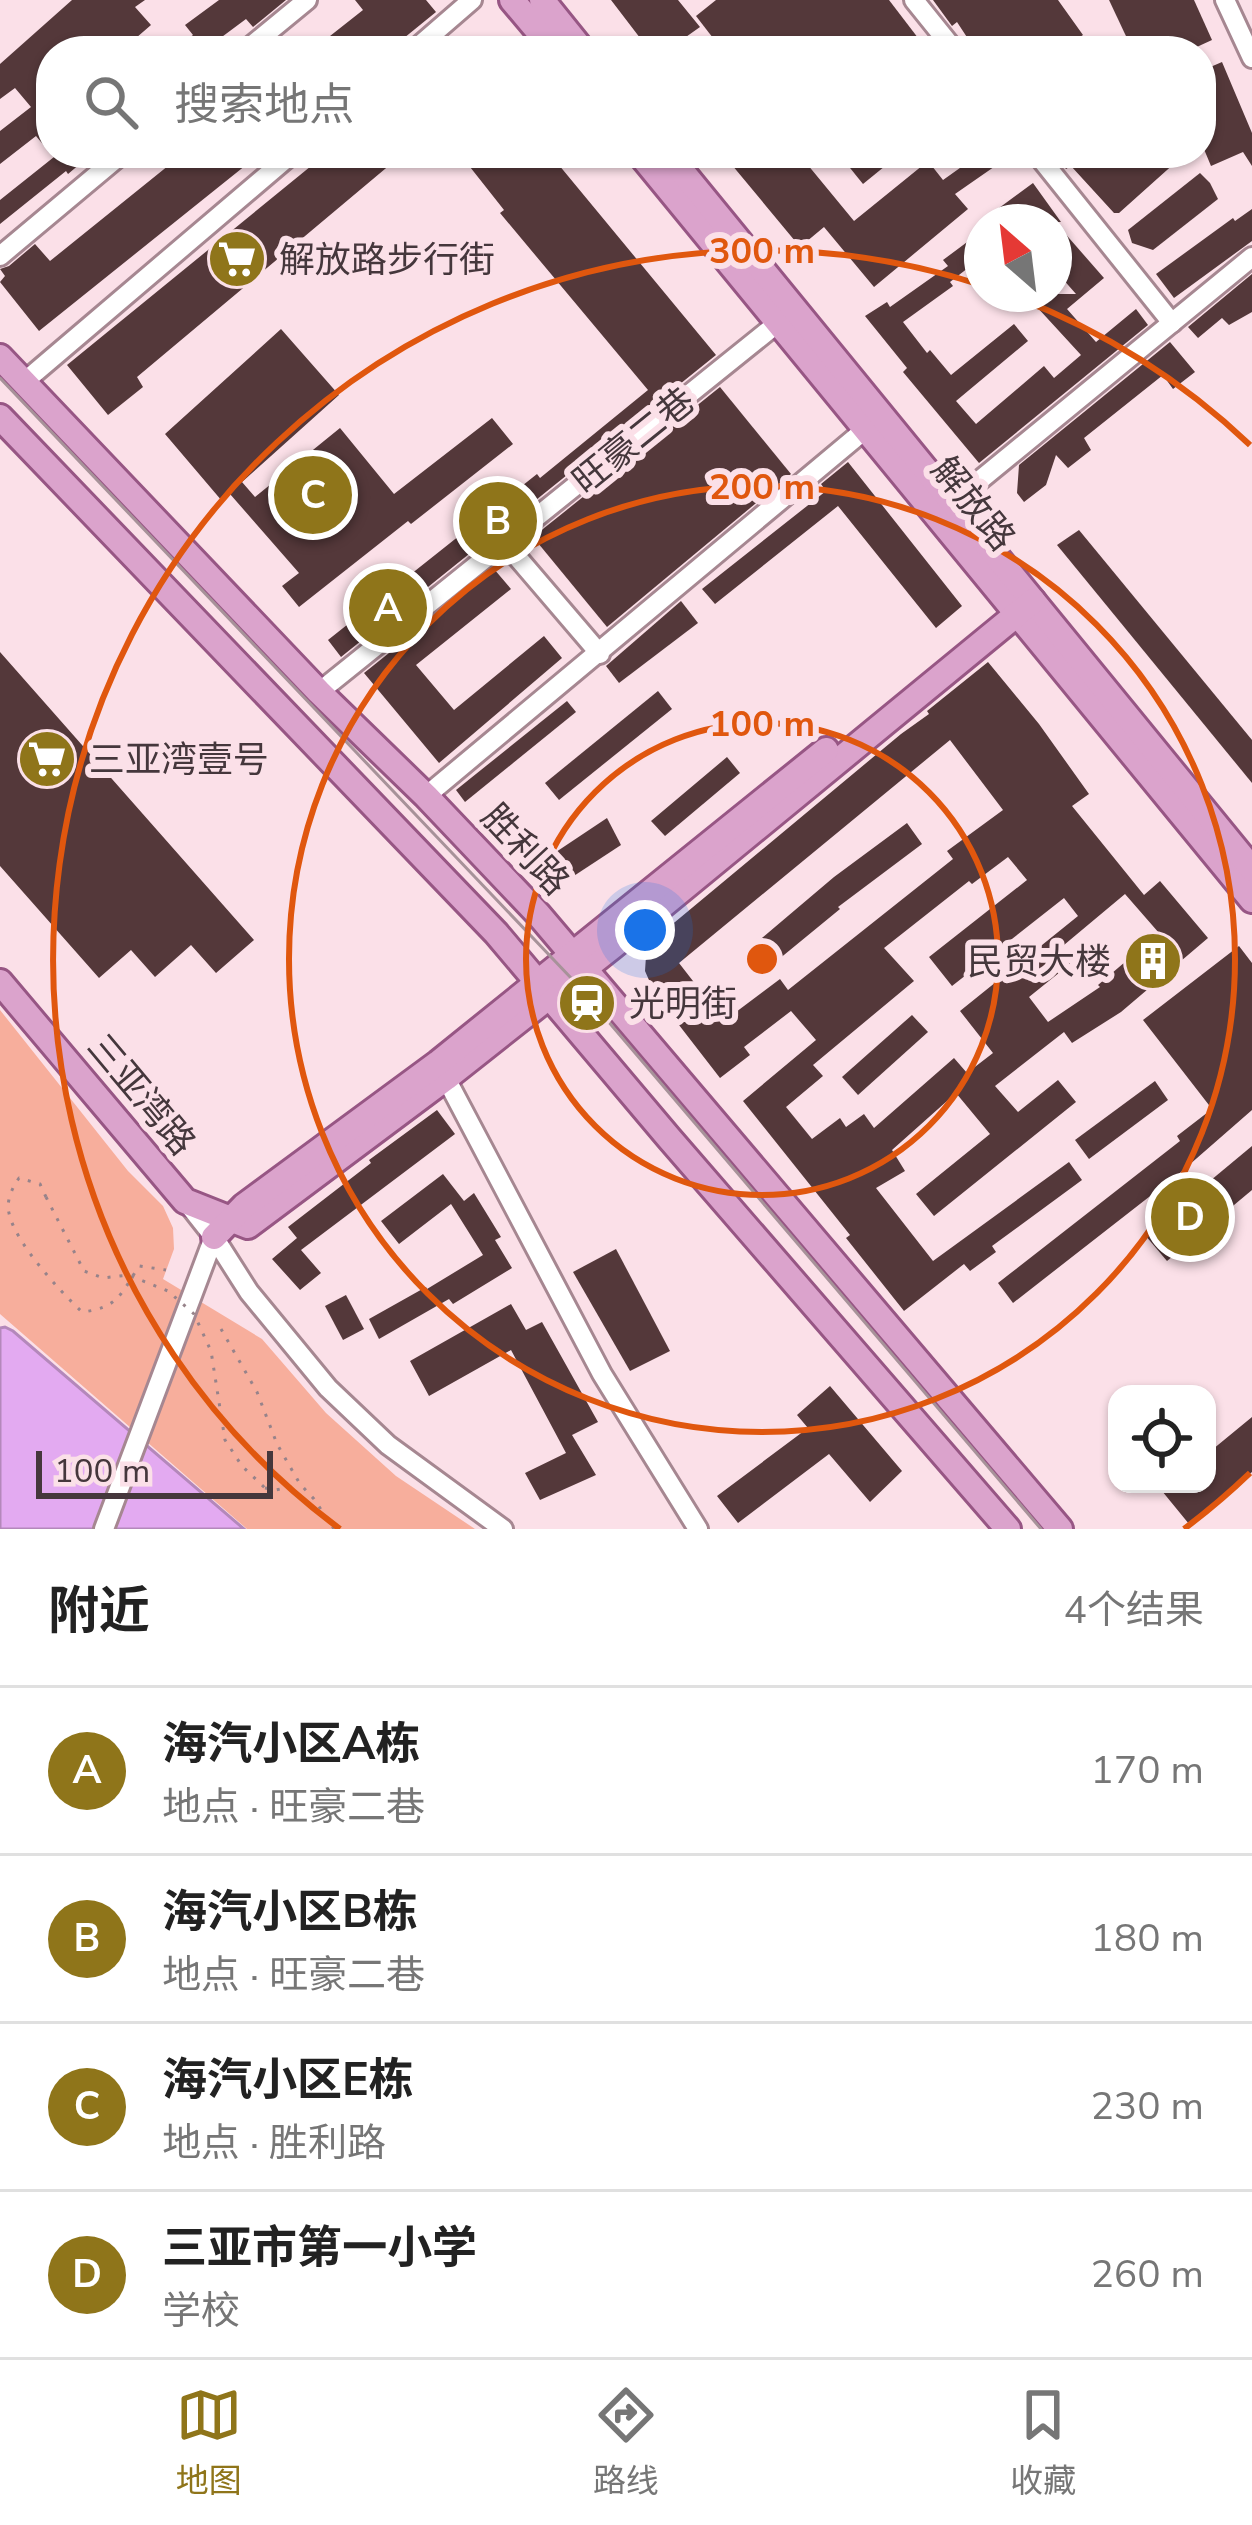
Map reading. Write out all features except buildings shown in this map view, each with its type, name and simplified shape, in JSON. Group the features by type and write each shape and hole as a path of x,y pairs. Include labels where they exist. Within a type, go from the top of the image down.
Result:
{"main road":[{"path":"512,0 542,36"},
{"path":"542,0 572,36"},
{"name":"解放路","path":"651,168 867,428 1252,869"},
{"name":"解放路","path":"679,168 952,503 1021,602 1252,900"},
{"name":"胜利路","path":"0,357 319,692 530,904 1060,1529"},
{"path":"0,417 496,933 1008,1529"},
{"path":"230,1228 442,1070 1021,602"},
{"name":"三亚湾路","path":"0,982 185,1201 230,1228"}],"street":[{"path":"263,36 307,0"},
{"path":"430,36 472,0"},
{"path":"914,0 943,36"},
{"path":"1225,0 1252,58"},
{"path":"0,256 105,168"},
{"path":"24,382 275,168"},
{"path":"1048,168 1172,323"},
{"path":"952,503 1252,257"},
{"name":"旺豪二巷","path":"319,692 779,322"},
{"path":"426,796 867,428"},
{"path":"506,544 599,654"},
{"path":"442,1070 602,1374 698,1529"},
{"path":"104,1529 198,1274 230,1228"},
{"path":"230,1228 249,1292 328,1388 388,1445 503,1529"}],"path":[{"path":"166,1270 140,1266 118,1300 101,1310 82,1312 32,1255 8,1213 12,1188 20,1178 40,1184 83,1271 104,1277 128,1275 168,1292 194,1314 211,1351 225,1440 265,1488 300,1484"},
{"path":"221,1328 248,1375 277,1444 334,1529"}],"shaded area":[{"path":"0,1010 128,1171 163,1206 173,1228 174,1249 163,1279 262,1339 326,1413 396,1476 475,1529 247,1529 0,1314"},
{"path":"5,1327 244,1529 0,1529 0,1328"}],"tram line":[{"path":"0,378 572,979 1041,1529"}],"place":[{"name":"解放路步行街","path":"237,259"},
{"name":"海汽小区E栋","path":"313,495"},
{"name":"海汽小区B栋","path":"498,521"},
{"name":"海汽小区A栋","path":"388,608"},
{"name":"三亚湾壹号","path":"47,759"},
{"name":"民贸大楼","path":"1153,961"},
{"name":"光明街","path":"587,1003"},
{"name":"三亚市第一小学","path":"1190,1217"}]}
